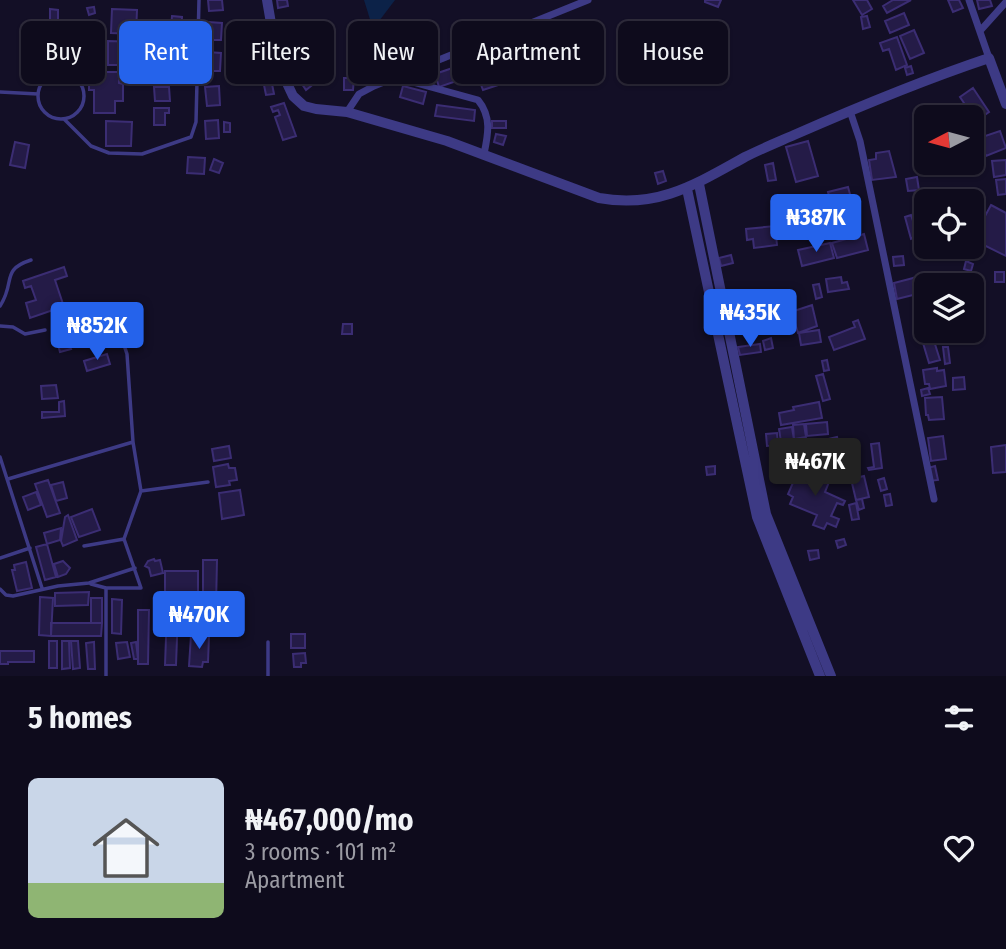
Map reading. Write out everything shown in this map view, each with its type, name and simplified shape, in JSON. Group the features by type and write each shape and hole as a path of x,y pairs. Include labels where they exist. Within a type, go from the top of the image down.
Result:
{"street":[{"path":"267,0 278,64 293,96 304,106 347,112 484,155 587,194 620,202 657,198 687,189 747,156 850,111 989,58"},
{"path":"438,61 588,0"},
{"path":"969,0 1006,104"},
{"path":"980,32 1006,2"},
{"path":"347,112 359,94 383,84"},
{"path":"419,84 478,100 485,108 488,121 489,133 484,155"},
{"path":"850,111 860,141 934,499"},
{"path":"699,184 766,514 831,676"},
{"path":"687,189 757,517 820,676"}],"lane":[{"path":"64,119 91,146 109,153 142,155 191,137 196,122 199,0"},
{"path":"60,73 73,77 82,88 83,101 76,113 64,119 45,113 38,101 43,82 60,73"},
{"path":"0,92 38,94"},
{"path":"6,269 31,260"},
{"path":"0,306 5,299 3,281"},
{"path":"81,318 107,309 114,312 127,354 133,442 141,491 124,539 141,589 106,588 89,583"},
{"path":"0,326 13,327 25,334 45,330"},
{"path":"8,479 133,442"},
{"path":"0,457 43,589"},
{"path":"141,491 208,482"},
{"path":"84,546 124,539"},
{"path":"0,558 30,548"},
{"path":"0,589 6,595 13,596 89,583 135,568"},
{"path":"106,588 106,676"},
{"path":"268,642 268,676"}],"water":[{"path":"364,0 395,0 379,21 371,21"}],"building":[{"path":"208,0 222,0 223,10 209,11"},
{"path":"277,0 287,0 288,6 278,8"},
{"path":"705,0 721,0 718,7"},
{"path":"853,0 867,0 872,9 862,15"},
{"path":"893,0 911,0 887,13 883,6"},
{"path":"948,0 959,0 963,8 953,12"},
{"path":"977,0 990,0 992,6 979,9"},
{"path":"94,7 95,13 89,15 87,8"},
{"path":"50,9 58,10 58,21 50,21"},
{"path":"112,9 137,10 137,21 119,21 119,33 111,33"},
{"path":"904,13 909,25 890,33 885,21"},
{"path":"172,16 182,17 182,21 172,21"},
{"path":"867,16 870,27 863,29 861,17"},
{"path":"212,22 222,23 221,40 212,40"},
{"path":"914,30 924,53 910,59 900,36"},
{"path":"897,37 907,65 896,70 889,49 883,51 880,43"},
{"path":"108,41 119,41 119,65 108,65"},
{"path":"212,52 221,53 220,71 212,71"},
{"path":"911,66 913,73 907,75 905,68"},
{"path":"452,68 452,83 439,87 438,73"},
{"path":"105,72 119,72 119,84 123,84 123,101 115,101 115,113 94,113 94,90 89,90 89,84 105,84"},
{"path":"344,78 348,78 348,84 354,84 353,90 344,90"},
{"path":"272,84 274,94 266,95 264,85"},
{"path":"302,84 314,84 306,90"},
{"path":"481,84 501,84 483,90"},
{"path":"219,86 220,105 207,106 205,87"},
{"path":"403,86 426,92 423,104 400,97"},
{"path":"154,87 169,87 170,101 155,101"},
{"path":"973,88 989,112 984,115 984,105 965,105 960,97"},
{"path":"284,103 296,136 283,140 275,117 280,115 278,110 273,112 271,107"},
{"path":"437,105 475,110 474,121 435,116"},
{"path":"154,108 169,108 169,113 165,113 165,125 154,125"},
{"path":"218,120 219,138 206,139 205,121"},
{"path":"106,121 132,122 131,146 106,146"},
{"path":"492,121 506,121 506,128 492,128"},
{"path":"224,122 230,123 230,132 224,132"},
{"path":"1000,131 1006,148 986,156 984,136"},
{"path":"496,134 506,136 503,145 494,142"},
{"path":"808,141 818,176 796,182 786,147"},
{"path":"15,142 29,145 25,168 10,165"},
{"path":"889,151 896,177 872,180 869,160 876,159 876,153"},
{"path":"188,157 205,158 204,174 187,173"},
{"path":"214,159 223,163 219,173 210,170"},
{"path":"1006,160 1006,175 994,177 992,161"},
{"path":"773,163 776,180 768,181 765,165"},
{"path":"663,171 666,181 658,184 655,173"},
{"path":"917,177 919,189 908,191 906,179"},
{"path":"1006,179 1006,194 998,195 996,180"},
{"path":"848,187 854,209 834,214 828,192"},
{"path":"991,205 1006,213 1006,256 984,245 984,218"},
{"path":"911,215 914,224 914,238 911,239 905,217"},
{"path":"775,226 777,245 754,248 753,239 747,240 746,229"},
{"path":"864,234 868,250 837,258 832,243"},
{"path":"830,243 834,258 802,266 798,250"},
{"path":"731,255 733,263 721,266 719,258"},
{"path":"903,256 904,265 894,266 893,257"},
{"path":"966,261 973,264 971,271 964,269"},
{"path":"64,267 67,276 55,280 72,331 61,334 53,310 30,318 26,303 36,300 31,286 25,288 23,281"},
{"path":"995,272 1004,272 1004,282 995,282"},
{"path":"841,277 842,283 847,282 849,289 828,292 826,279"},
{"path":"914,278 914,295 897,299 894,283"},
{"path":"819,284 822,297 816,299 813,285"},
{"path":"812,305 817,326 798,333 793,316 789,317 788,313"},
{"path":"858,320 865,339 834,350 829,337 855,327 853,322"},
{"path":"343,324 352,324 352,334 342,334"},
{"path":"94,329 98,338 84,341 82,331"},
{"path":"819,330 821,342 801,345 799,333"},
{"path":"71,334 74,343 69,345 71,349 60,352 56,338"},
{"path":"771,338 773,348 765,350 763,341"},
{"path":"923,343 935,343 940,360 929,363"},
{"path":"760,344 761,352 740,355 738,347"},
{"path":"943,347 948,347 950,363 945,364"},
{"path":"107,354 110,364 87,371 84,361"},
{"path":"827,360 829,370 824,371 822,361"},
{"path":"937,368 937,371 944,370 946,386 930,389 929,384 925,384 923,370"},
{"path":"823,374 830,399 823,401 816,376"},
{"path":"964,377 965,389 953,390 953,378"},
{"path":"56,385 58,398 42,399 41,386"},
{"path":"928,388 930,394 922,396 921,390"},
{"path":"942,397 944,419 929,420 925,398"},
{"path":"64,401 65,416 42,418 42,412 59,412 59,402"},
{"path":"819,402 822,418 781,425 779,413"},
{"path":"827,422 828,434 807,436 806,424"},
{"path":"804,424 806,437 794,439 793,425"},
{"path":"792,427 794,440 781,442 779,429"},
{"path":"777,433 778,445 767,446 766,434"},
{"path":"943,436 946,459 931,461 928,438"},
{"path":"837,437 842,459 830,462 824,440"},
{"path":"809,443 810,453 786,456 785,446"},
{"path":"879,443 882,468 869,470 868,468 874,467 871,444"},
{"path":"1006,445 1006,472 993,473 991,447"},
{"path":"229,446 231,458 214,461 212,449"},
{"path":"803,456 804,460 789,462 789,458"},
{"path":"228,464 229,468 235,468 237,480 229,481 230,485 216,487 213,467"},
{"path":"715,466 715,474 707,475 706,467"},
{"path":"935,466 938,480 930,481 928,468"},
{"path":"808,467 826,473 823,480 829,482 825,492 845,501 843,505 837,503 831,516 839,519 836,527 827,523 824,529 813,525 817,515 790,504 793,497 788,494 795,478 802,481"},
{"path":"864,476 869,497 856,500 851,479"},
{"path":"884,478 887,489 881,491 878,480"},
{"path":"48,480 60,513 47,517 35,484"},
{"path":"63,482 67,498 56,501 51,485"},
{"path":"240,490 244,515 222,519 219,493"},
{"path":"36,492 41,505 28,510 23,497"},
{"path":"890,494 892,505 886,506 884,495"},
{"path":"862,499 864,508 859,510 856,500"},
{"path":"856,503 859,519 852,520 849,505"},
{"path":"92,509 100,530 79,537 71,517"},
{"path":"68,515 77,540 63,546 61,541 65,517"},
{"path":"61,528 60,540 47,544 44,533"},
{"path":"844,539 846,545 838,548 836,541"},
{"path":"47,544 56,577 45,580 36,547"},
{"path":"818,550 819,558 810,560 808,551"},
{"path":"160,560 163,573 151,576 149,568 145,566 148,561"},
{"path":"203,560 217,560 216,606 203,605"},
{"path":"63,561 70,568 66,574 58,577 54,564"},
{"path":"26,562 32,588 17,591 12,570 15,570 14,565"},
{"path":"165,571 198,571 198,593 165,592"},
{"path":"89,592 88,605 55,606 55,593"},
{"path":"40,597 53,598 51,636 39,635"},
{"path":"91,598 102,598 102,623 91,623"},
{"path":"112,599 122,600 121,634 112,633"},
{"path":"138,610 149,610 148,664 138,664"},
{"path":"167,611 178,611 176,665 165,665"},
{"path":"51,623 102,623 101,636 51,636"},
{"path":"291,634 305,634 305,648 291,648"},
{"path":"191,635 209,636 208,662 203,662 202,667 189,666"},
{"path":"49,641 57,641 57,668 49,668"},
{"path":"62,641 69,641 70,668 62,669"},
{"path":"71,641 78,641 80,668 73,669"},
{"path":"94,642 95,669 88,669 86,643"},
{"path":"127,642 130,657 118,659 116,643"},
{"path":"136,642 138,659 134,659 131,643"},
{"path":"0,651 34,651 34,662 0,664"},
{"path":"305,653 306,663 301,663 301,667 294,667 293,654"}]}
